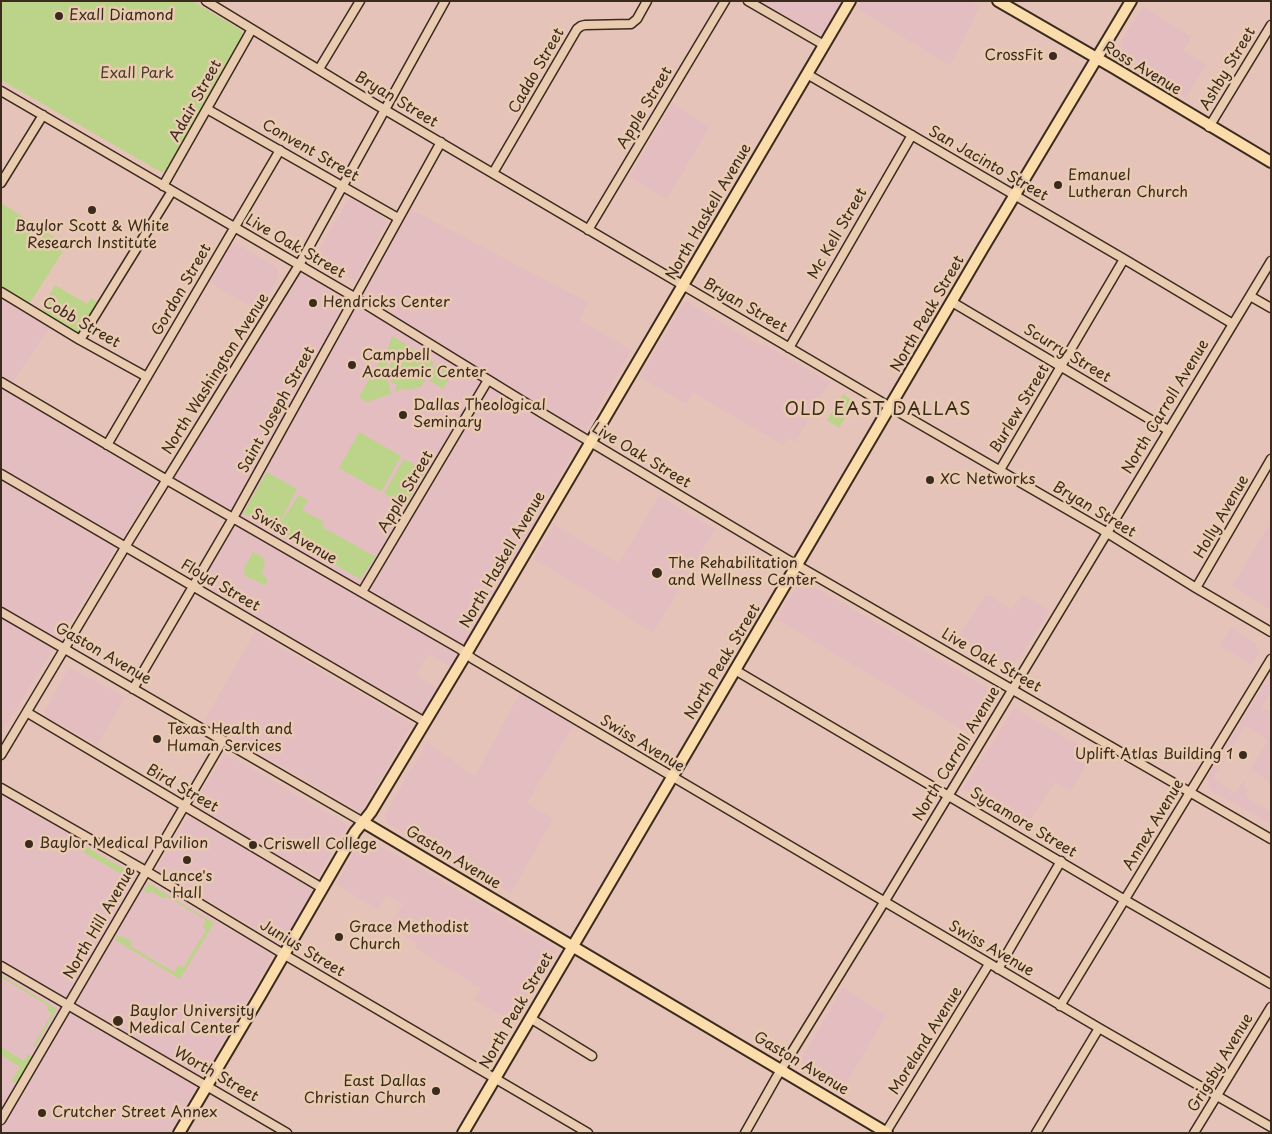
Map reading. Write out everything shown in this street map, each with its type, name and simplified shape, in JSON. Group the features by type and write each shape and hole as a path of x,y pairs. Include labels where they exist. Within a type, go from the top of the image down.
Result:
{"main road":[{"name":"North Haskell Avenue","path":"179,1133 355,832 371,812 466,654 850,1"},
{"name":"Ross Avenue","path":"998,1 1271,162"},
{"name":"North Peak Street","path":"463,1133 1130,1"},
{"name":"Gaston Avenue","path":"363,822 887,1132"}],"street":[{"name":"Bryan Street","path":"206,1 385,110 1000,470 1271,632"},
{"path":"319,69 360,1"},
{"name":"North Washington Avenue","path":"1,756 126,547 299,266 445,1"},
{"name":"Caddo Street","path":"493,173 578,29 585,25 631,24 637,19 647,1"},
{"name":"Apple Street","path":"588,230 725,1"},
{"path":"748,1 824,45"},
{"name":"Ashby Street","path":"1209,126 1271,25"},
{"name":"Adair Street","path":"163,186 252,29"},
{"name":"San Jacinto Street","path":"807,74 1233,324"},
{"name":"Live Oak Street","path":"1,91 355,298 590,442 798,565 1271,839"},
{"name":"Convent Street","path":"207,109 398,218"},
{"path":"1,183 42,115"},
{"name":"Mc Kell Street","path":"789,348 912,136"},
{"name":"Saint Joseph Street","path":"134,689 233,518 441,142"},
{"name":"Gordon Street","path":"107,445 280,150"},
{"path":"80,340 172,191"},
{"name":"Burlew Street","path":"1000,470 1124,259"},
{"name":"North Carroll Avenue","path":"745,1133 781,1070 1271,261"},
{"name":"Cobb Street","path":"1,292 80,340 147,377"},
{"path":"1250,296 1271,308"},
{"name":"Scurry Street","path":"952,302 1168,430"},
{"name":"Apple Street","path":"362,592 488,380"},
{"name":"Swiss Avenue","path":"1,382 362,592 1060,1006 1271,1127"},
{"name":"Holly Avenue","path":"1196,588 1271,459"},
{"name":"Floyd Street","path":"1,474 425,722"},
{"name":"Gaston Avenue","path":"1,612 363,822"},
{"name":"Annex Avenue","path":"1060,1006 1271,659"},
{"name":"Sycamore Street","path":"735,670 1271,984"},
{"name":"Bird Street","path":"28,713 322,888"},
{"name":"North Hill Avenue","path":"1,1120 223,740"},
{"name":"Junius Street","path":"1,788 146,871 588,1133"},
{"path":"998,969 1061,861"},
{"name":"Moreland Avenue","path":"887,1132 989,964"},
{"name":"Worth Street","path":"1,966 287,1133"},
{"name":"Grigsby Avenue","path":"1194,1133 1271,1007"},
{"path":"530,1018 592,1056"},
{"path":"1036,1133 1099,1028"}],"shaded area":[{"path":"760,1 841,1 823,33 820,35"},
{"path":"860,1 970,1 980,7 950,66 856,8"},
{"path":"1143,6 1192,37 1183,50 1206,65 1186,98 1126,61 1120,46 1123,37"},
{"path":"672,104 710,126 667,199 629,177"},
{"path":"348,199 352,199 387,222 355,281 315,257"},
{"name":"Dallas Theological Seminary","path":"405,206 588,302 580,320 631,350 453,668 428,654 416,675 438,689 423,714 199,587 239,518 172,481 298,272 304,275 307,270 355,297"},
{"path":"237,244 277,267 279,277 258,311 210,283 230,246"},
{"path":"1,297 50,327 8,389 157,482 1,733"},
{"path":"684,302 830,382 795,442 788,438 783,445 693,393 686,404 640,377"},
{"path":"659,496 715,529 653,633 533,559 554,525 619,563"},
{"path":"1268,526 1271,527 1271,610 1232,586"},
{"path":"806,582 997,693 975,737 776,619 798,584"},
{"path":"1022,594 1050,611 1014,665 1003,666 978,652 958,637 985,596 990,596 1012,610"},
{"path":"1231,628 1257,644 1255,647 1260,650 1252,665 1220,646"},
{"path":"255,632 412,724 361,812 204,721"},
{"path":"68,669 73,669 125,697 97,745 45,716 44,712"},
{"path":"1271,673 1271,692 1262,707 1271,712 1271,782 1250,770 1268,740 1245,726 1213,779 1236,793 1243,780 1246,782 1244,787 1248,790 1245,796 1271,812 1271,824 1210,790 1207,777"},
{"path":"520,693 574,724 527,803 553,819 511,893 386,823 385,814 427,742 473,775 477,773"},
{"path":"1014,708 1093,753 1071,791 1055,782 1025,828 963,789"},
{"name":"Criswell College","path":"225,753 348,825 318,876 299,865 293,874 315,888 281,944 260,930 268,916 259,930 155,871"},
{"name":"Baylor University Medical Center","path":"1,794 273,955 170,1133 1,1133"},
{"path":"367,839 555,948 556,951 514,1023 474,1000 480,988 415,948 417,944 388,926 403,904 387,895 378,910 336,884 361,840"},
{"path":"843,987 886,1015 843,1089 802,1066 802,1058"}],"green space":[{"name":"Exall Park","path":"1,1 192,1 241,30 243,35 166,171 161,172 1,80"},
{"path":"1,203 67,245 29,304 1,286"},
{"path":"55,285 87,304 91,298 99,303 79,336 43,314 42,307"},
{"path":"392,336 434,362 421,387 406,390 402,388 397,392 395,390 396,385 399,384 392,383 388,370 394,356 387,350"},
{"path":"384,354 390,357 385,369 391,394 367,402 360,398 360,395"},
{"path":"437,364 452,373 443,389 427,379"},
{"path":"843,394 855,402 839,428 827,420"},
{"path":"359,432 401,456 381,492 339,468"},
{"path":"404,459 426,471 406,505 384,493"},
{"path":"267,472 297,489 278,526 299,495 308,500 302,510 324,522 322,527 376,557 360,579 243,513"},
{"path":"253,552 264,558 265,564 262,572 268,581 265,585 245,576 244,568"},
{"path":"86,847 133,874 133,878 118,903 112,900 125,876 83,852"},
{"path":"148,883 214,923 180,979 115,940 118,935 132,942 130,946 174,972 178,965 183,968 206,930 203,927 206,920 166,896 164,899 151,891 149,894 144,891"},
{"path":"1,975 56,1008 35,1047 33,1046 52,1014 47,1010 49,1006 1,977"},
{"path":"1,1047 24,1061 28,1054 33,1057 17,1083 11,1082 20,1067 1,1055"}],"place":[{"name":"Exall Diamond","path":"59,16"},
{"name":"CrossFit","path":"1053,56"},
{"name":"Emanuel Lutheran Church","path":"1058,185"},
{"name":"Baylor Scott & White Research Institute","path":"92,210"},
{"name":"Hendricks Center","path":"313,303"},
{"name":"Campbell Academic Center","path":"352,365"},
{"name":"Dallas Theological Seminary","path":"403,415"},
{"name":"XC Networks","path":"930,480"},
{"name":"The Rehabilitation and Wellness Center","path":"657,573"},
{"name":"Texas Health and Human Services","path":"157,739"},
{"name":"Uplift Atlas Building 1","path":"1243,755"},
{"name":"Baylor Medical Pavilion","path":"29,844"},
{"name":"Criswell College","path":"253,845"},
{"name":"Lance's Hall","path":"187,860"},
{"name":"Grace Methodist Church","path":"339,937"},
{"name":"Baylor University Medical Center","path":"118,1021"},
{"name":"East Dallas Christian Church","path":"436,1091"},
{"name":"Crutcher Street Annex","path":"42,1113"}],"district":[{"name":"OLD EAST DALLAS","path":"878,410"}]}
